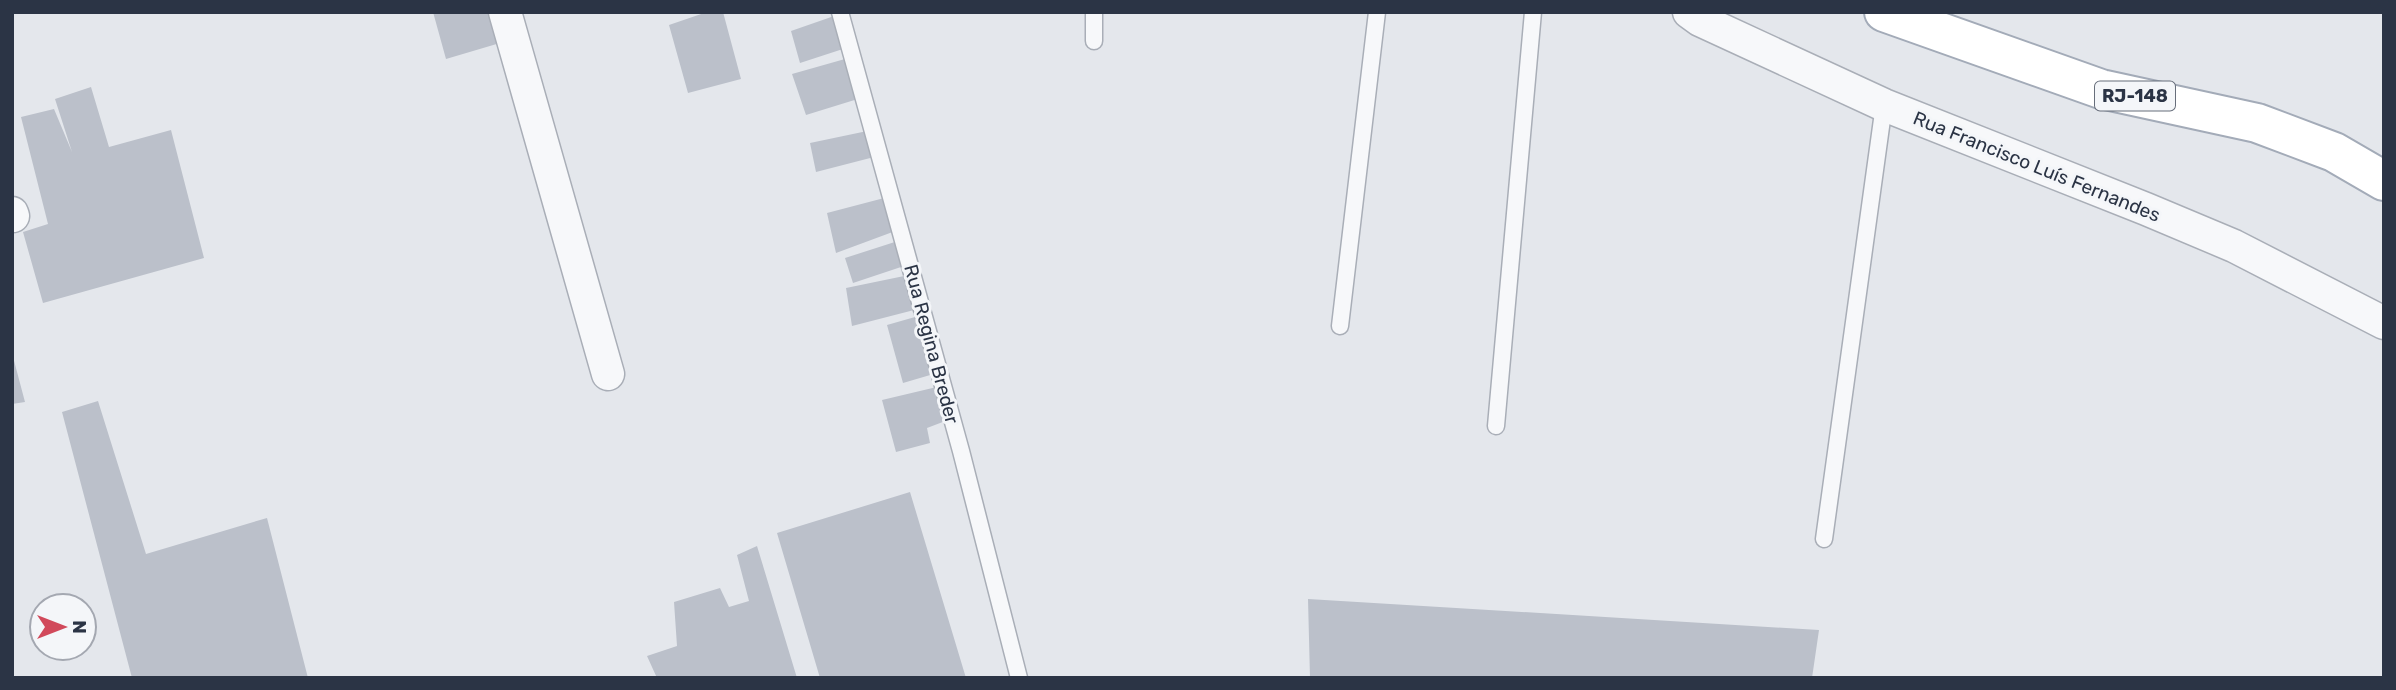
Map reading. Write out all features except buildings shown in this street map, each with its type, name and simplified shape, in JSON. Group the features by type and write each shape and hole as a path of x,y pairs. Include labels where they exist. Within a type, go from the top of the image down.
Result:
{"main road":[{"name":"RJ-148","path":"1884,12 2101,89 2257,123 2334,152 2384,181"}],"street":[{"path":"505,12 608,374"},
{"name":"Rua Francisco Luís Fernandes","path":"1689,12 1700,20 1884,105 2234,246 2384,323"}],"lane":[{"name":"Rua Regina Breder","path":"840,12 961,451 1019,678"},
{"path":"1094,12 1094,41"},
{"path":"1340,326 1377,12"},
{"path":"1496,426 1532,12"},
{"path":"1824,539 1884,105"}]}
